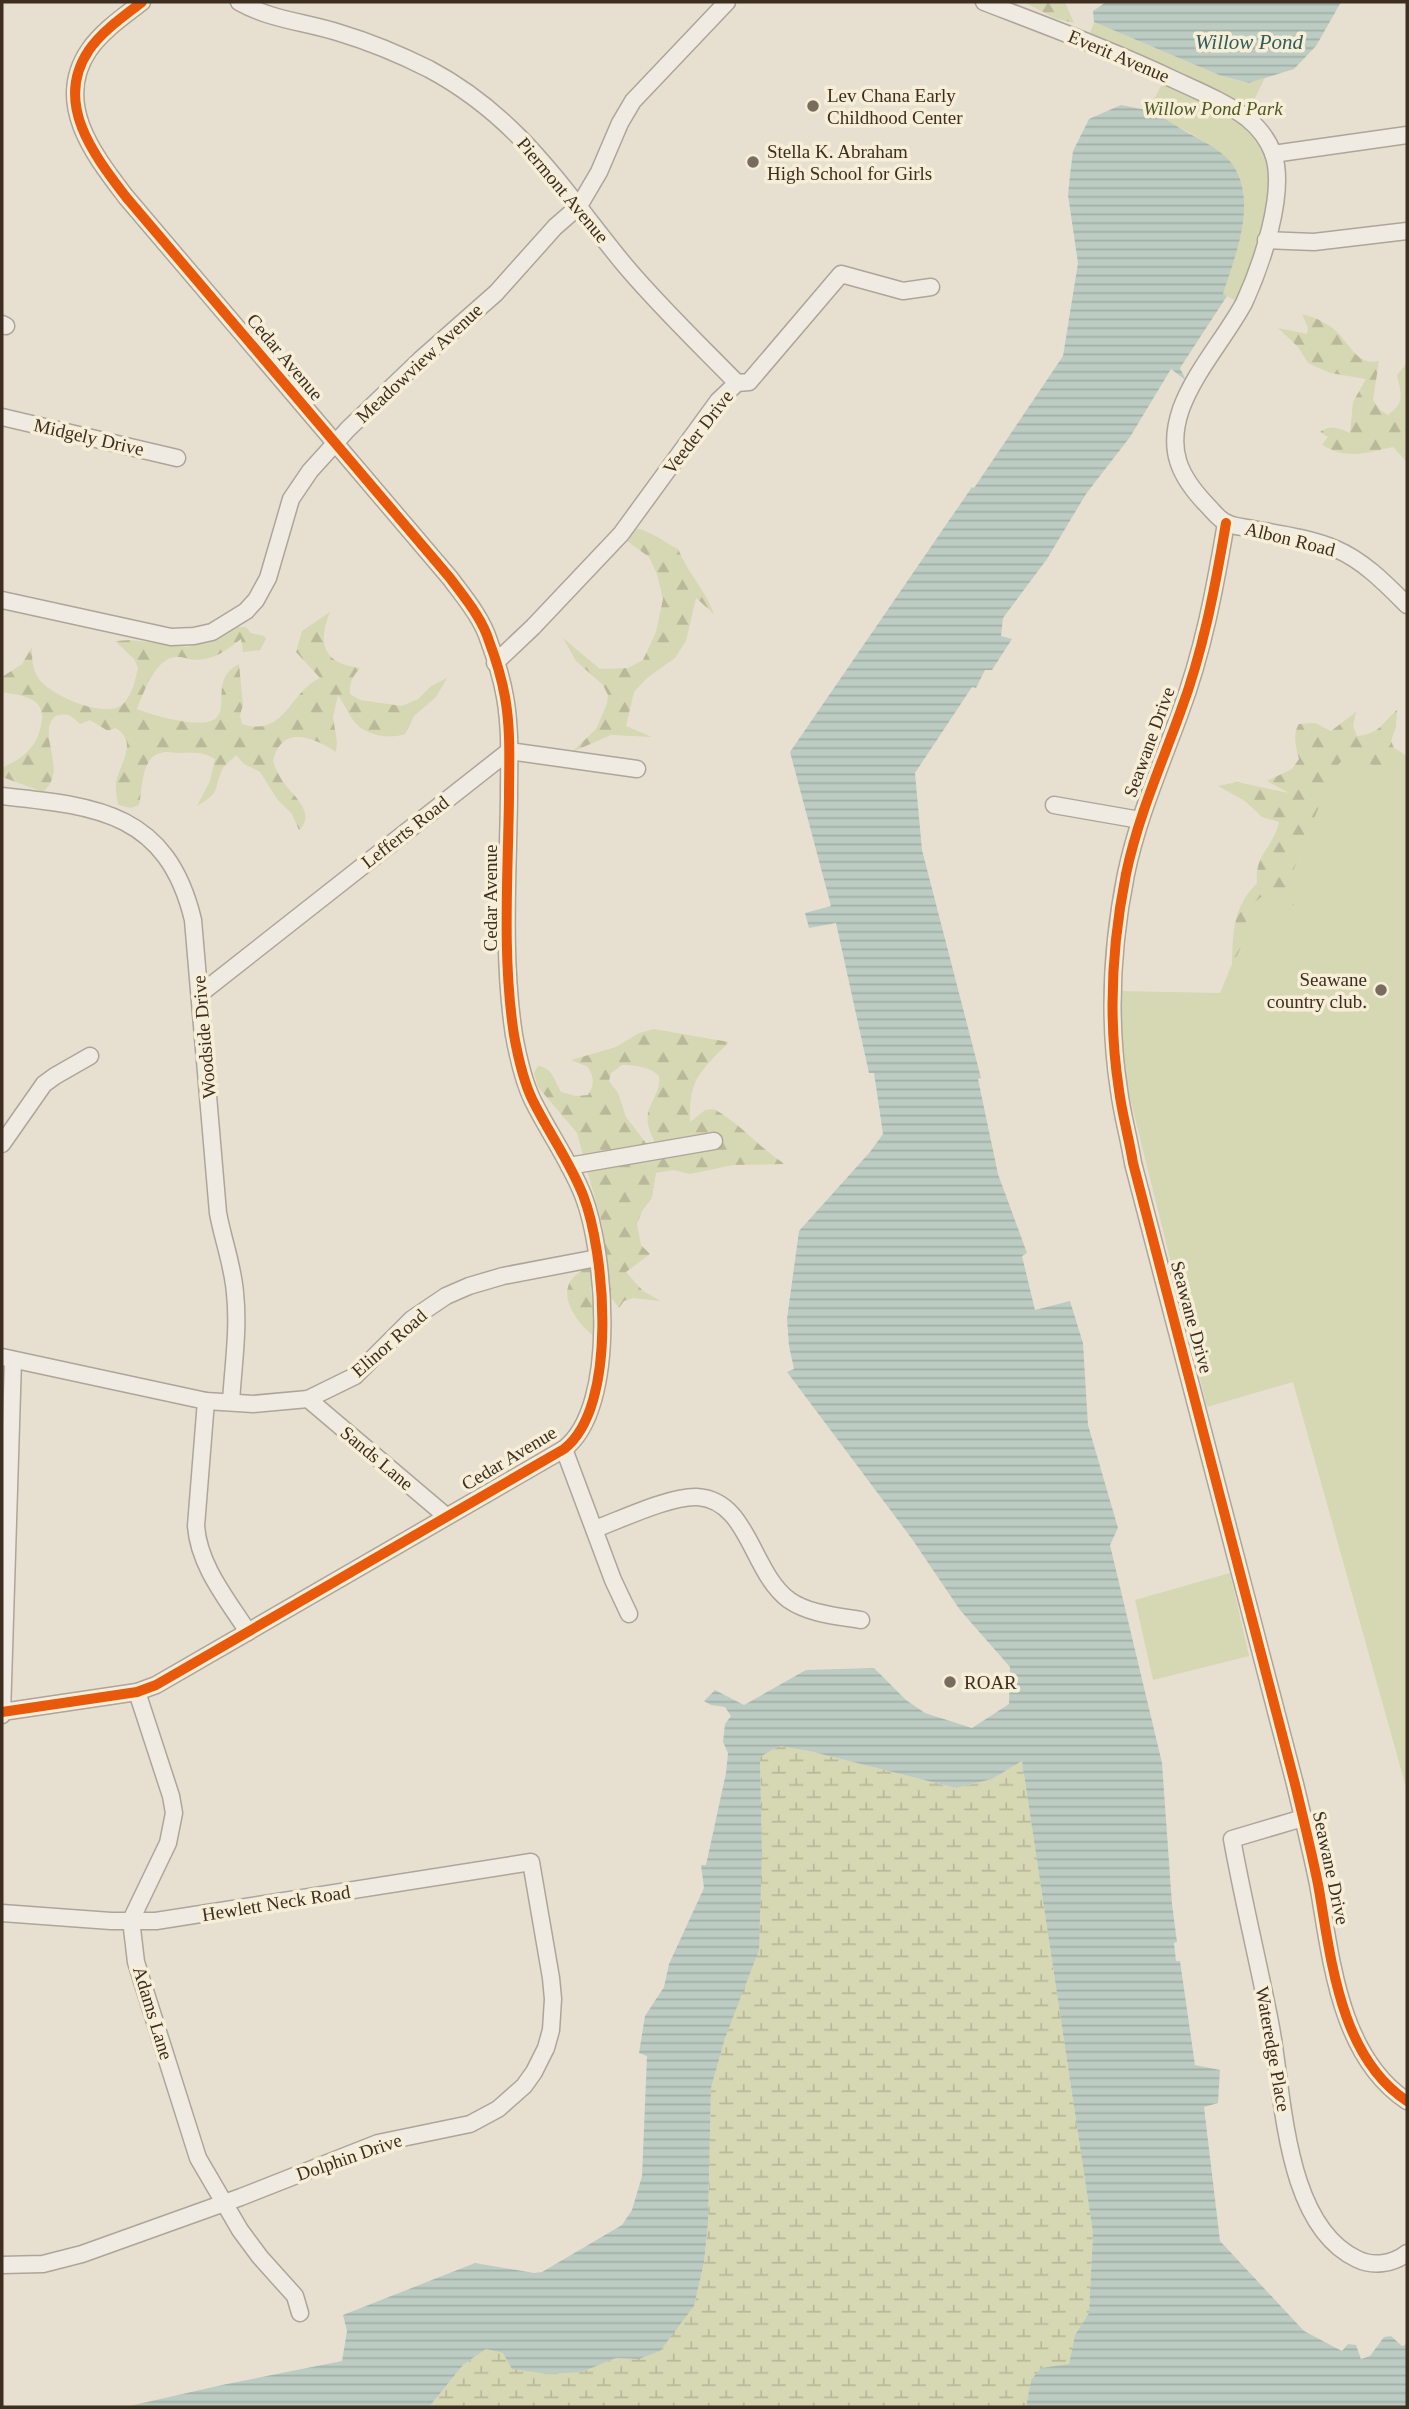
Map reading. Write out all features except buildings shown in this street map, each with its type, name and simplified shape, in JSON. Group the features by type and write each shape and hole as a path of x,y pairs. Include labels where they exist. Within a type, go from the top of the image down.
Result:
{"street":[{"name":"Cedar Avenue","path":"2,1713 137,1692 156,1685 564,1448 576,1435 585,1418 598,1376 603,1315 601,1280 584,1197 532,1099 522,1073 514,1037 507,956 509,726 505,696 485,631 465,598 96,158 80,127 76,108 77,84 84,60 89,50 116,22 142,2"},
{"name":"Piermont Avenue","path":"239,2 274,17 339,32 368,42 428,69 494,113 527,143 646,289 737,383"},
{"name":"Meadowview Avenue","path":"2,600 171,637 212,632 246,611 256,600 271,569 291,499 310,471 420,360 496,293 555,228 579,206 599,172 620,123 633,101 727,2"},
{"name":"Everit Avenue","path":"984,2 1123,55 1202,93 1250,121 1264,136 1273,154"},
{"path":"1273,154 1407,135"},
{"name":"Albon Road","path":"1273,154 1277,181 1266,240 1244,303 1192,386 1182,408 1176,428 1175,453 1193,491 1226,523 1322,543 1339,550 1380,578 1407,605"},
{"path":"1266,240 1314,242 1407,230"},
{"name":"Veeder Drive","path":"495,663 621,534 718,401 737,383 749,382 841,274 903,291 931,287"},
{"name":"Midgely Drive","path":"2,417 177,458"},
{"name":"Seawane Drive","path":"1226,523 1214,594 1198,657 1140,820 1126,876 1114,960 1112,1018 1118,1090 1133,1163 1265,1663 1303,1818 1336,1984 1351,2029 1374,2069 1407,2101"},
{"path":"509,751 637,769"},
{"name":"Lefferts Road","path":"200,994 509,751"},
{"name":"Woodside Drive","path":"2,796 72,803 99,810 123,821 153,843 170,862 187,895 193,920 218,1213 223,1242 233,1272 236,1296 231,1402"},
{"path":"1054,805 1140,820"},
{"path":"2,1144 44,1084 90,1056"},
{"path":"569,1166 714,1141"},
{"name":"Elinor Road","path":"8,1359 206,1401 275,1403 308,1399 355,1376 412,1319 446,1296 503,1276 597,1258"},
{"path":"2,1713 8,1359"},
{"name":"Sands Lane","path":"308,1399 446,1516"},
{"path":"206,1401 195,1526 197,1541 207,1568 248,1632"},
{"path":"564,1448 613,1580 629,1614"},
{"path":"596,1529 677,1500 710,1500 724,1507 736,1518 761,1567 781,1593 799,1606 813,1611 860,1620"},
{"path":"131,1920 168,1843 174,1813 171,1796 137,1692"},
{"name":"Wateredge Place","path":"1303,1818 1232,1839 1271,2028 1288,2147 1301,2190 1314,2216 1327,2236 1345,2254 1363,2262 1386,2264 1407,2253"},
{"name":"Hewlett Neck Road","path":"2,1913 156,1921 531,1862 534,1879"},
{"name":"Dolphin Drive","path":"2,2264 31,2266 106,2247 378,2143 470,2124 498,2109 524,2086 534,2072 546,2048 553,2015 551,1978 534,1879"},
{"name":"Adams Lane","path":"131,1920 136,1962 198,2158 223,2203 260,2257 292,2291 298,2301 300,2313"}],"green space":[{"path":"1024,2 1065,2 1074,23 1054,18"},
{"name":"Willow Pond Park","path":"1094,22 1219,75 1249,83 1265,78 1244,120 1263,142 1271,163 1271,204 1261,246 1240,303 1223,294 1242,228 1244,192 1239,176 1231,163 1213,147 1148,111 1166,76 1087,41"},
{"path":"1302,314 1320,320 1332,328 1359,357 1371,362 1379,361 1373,400 1380,410 1388,415 1400,402 1397,375 1407,363 1407,462 1393,447 1349,454 1322,445 1328,437 1320,432 1327,428 1350,433 1353,402 1366,379 1330,373 1308,363 1298,347 1278,328 1307,334 1308,328"},
{"path":"634,528 678,549 714,614 696,598 686,641 675,658 647,678 634,692 626,726 652,737 611,735 572,752 596,729 608,695 603,685 576,661 563,638 600,669 628,668 643,660 656,632 663,599 657,574 649,557 616,533"},
{"path":"330,612 324,633 326,650 338,662 360,668 352,680 350,694 360,700 402,706 418,699 431,686 447,678 436,697 414,716 405,734 384,736 363,729 353,720 338,695 333,717 336,752 318,742 299,737 283,742 273,762 283,782 302,805 306,818 299,830 292,814 277,799 260,772 244,764 236,755 223,768 214,793 197,806 210,781 215,759 201,754 167,752 154,756 149,761 139,805 131,808 118,805 116,782 126,753 126,739 115,728 108,731 90,720 80,724 65,715 54,717 50,725 53,774 43,792 2,777 2,768 30,750 40,729 42,714 36,703 23,696 2,692 2,677 22,664 32,647 35,671 39,679 54,692 79,704 104,709 115,708 123,704 129,696 138,668 134,659 115,641 130,640 188,647 238,627 246,627 251,633 266,639 260,650 243,652 241,639 209,658 168,659 151,678 137,709 178,720 211,721 220,712 225,676 239,664 242,724 256,727 268,725 277,719 301,693 320,678 296,652 302,631"},
{"path":"1397,710 1396,727 1391,741 1394,748 1407,756 1407,773 1356,761 1349,753 1334,769 1291,876 1289,890 1294,906 1265,895 1252,905 1246,919 1240,949 1232,964 1234,930 1239,910 1257,883 1258,865 1279,822 1262,817 1245,801 1218,786 1237,782 1289,793 1267,781 1292,769 1299,759 1295,737 1299,724 1315,723 1331,731 1356,712 1353,726 1357,736 1365,735 1380,728"},
{"path":"1340,738 1407,763 1407,1791 1293,1382 1207,1407 1127,1086 1118,991 1220,993 1232,964 1247,902"},
{"path":"654,1029 729,1042 704,1069 694,1085 690,1122 705,1110 714,1109 785,1164 733,1165 690,1174 673,1170 656,1173 652,1198 642,1211 637,1224 641,1245 650,1254 626,1272 643,1291 661,1301 633,1298 624,1301 619,1308 609,1295 590,1287 597,1320 595,1337 576,1317 567,1291 576,1275 589,1267 607,1271 602,1224 577,1133 538,1087 534,1073 538,1066 543,1067 552,1075 561,1092 576,1096 588,1095 593,1084 590,1071 588,1067 571,1060 616,1047 639,1033","holes":["622,1065 637,1066 659,1076 658,1089 647,1118 656,1156 626,1117 618,1093 609,1081 611,1073"]},
{"path":"1230,1573 1249,1656 1153,1680 1135,1600"},
{"path":"779,1746 956,1788 992,1779 1022,1761 1093,2233 1089,2313 1075,2335 1069,2365 1031,2380 1026,2407 429,2407 463,2365 486,2349 582,2372 616,2358 639,2359 694,2306 704,2264 708,2223 711,2088 725,2038 762,1851 760,1757"}],"water":[{"name":"Willow Pond","path":"1106,2 1341,2 1316,46 1294,69 1249,83 1219,75 1094,22 1093,11"},
{"path":"1121,105 1164,118 1213,147 1233,165 1244,195 1244,212 1238,246 1223,294 1227,296 1180,368 1185,378 1171,369 1130,437 1086,494 1047,559 1003,618 1001,636 1012,639 992,670 985,670 976,688 972,687 915,773 922,850 981,1078 978,1079 998,1174 1027,1253 1022,1256 1035,1310 1070,1301 1083,1343 1088,1425 1118,1528 1110,1545 1162,1763 1177,1942 1174,1943 1176,1961 1180,1961 1195,2065 1220,2070 1218,2103 1204,2107 1220,2241 1304,2331 1342,2351 1348,2344 1356,2345 1361,2359 1370,2356 1384,2337 1391,2336 1402,2346 1407,2344 1407,2407 1026,2407 1031,2380 1041,2368 1069,2364 1075,2335 1089,2313 1093,2233 1022,1761 992,1779 956,1788 779,1746 760,1757 762,1851 759,1950 725,2038 711,2088 708,2223 704,2263 694,2306 660,2351 639,2359 616,2358 582,2372 548,2374 512,2369 503,2353 486,2349 463,2365 429,2407 125,2407 342,2361 347,2331 343,2315 475,2263 542,2272 622,2225 632,2210 642,2176 647,2056 639,2053 645,2016 664,1987 669,1964 704,1888 701,1865 706,1865 726,1773 728,1753 723,1742 725,1724 731,1716 725,1707 704,1701 715,1690 744,1705 806,1670 874,1668 906,1700 925,1713 972,1728 1009,1704 1010,1667 960,1610 912,1539 787,1372 794,1369 787,1319 799,1231 883,1134 874,1073 869,1073 836,923 809,928 805,913 831,906 790,752 1063,356 1078,263 1068,195 1073,151 1089,119"}],"cycle path":[{"path":"2,1712 137,1692 156,1685 564,1449 582,1428 593,1399 600,1365 601,1289 591,1220 578,1183 529,1093 514,1035 507,946 509,734 505,697 494,654 477,616 450,578 126,197 91,146 76,109 75,89 79,70 100,36 142,2"},
{"path":"1226,523 1202,643 1180,713 1143,813 1126,874 1117,927 1113,982 1113,1036 1120,1099 1133,1163 1295,1784 1342,2003 1352,2032 1366,2058 1384,2082 1407,2101"}],"place":[{"name":"Lev Chana Early Childhood Center","path":"813,106"},
{"name":"Stella K. Abraham High School for Girls","path":"753,162"},
{"name":"Seawane country club.","path":"1381,990"},
{"name":"ROAR","path":"950,1682"}]}
